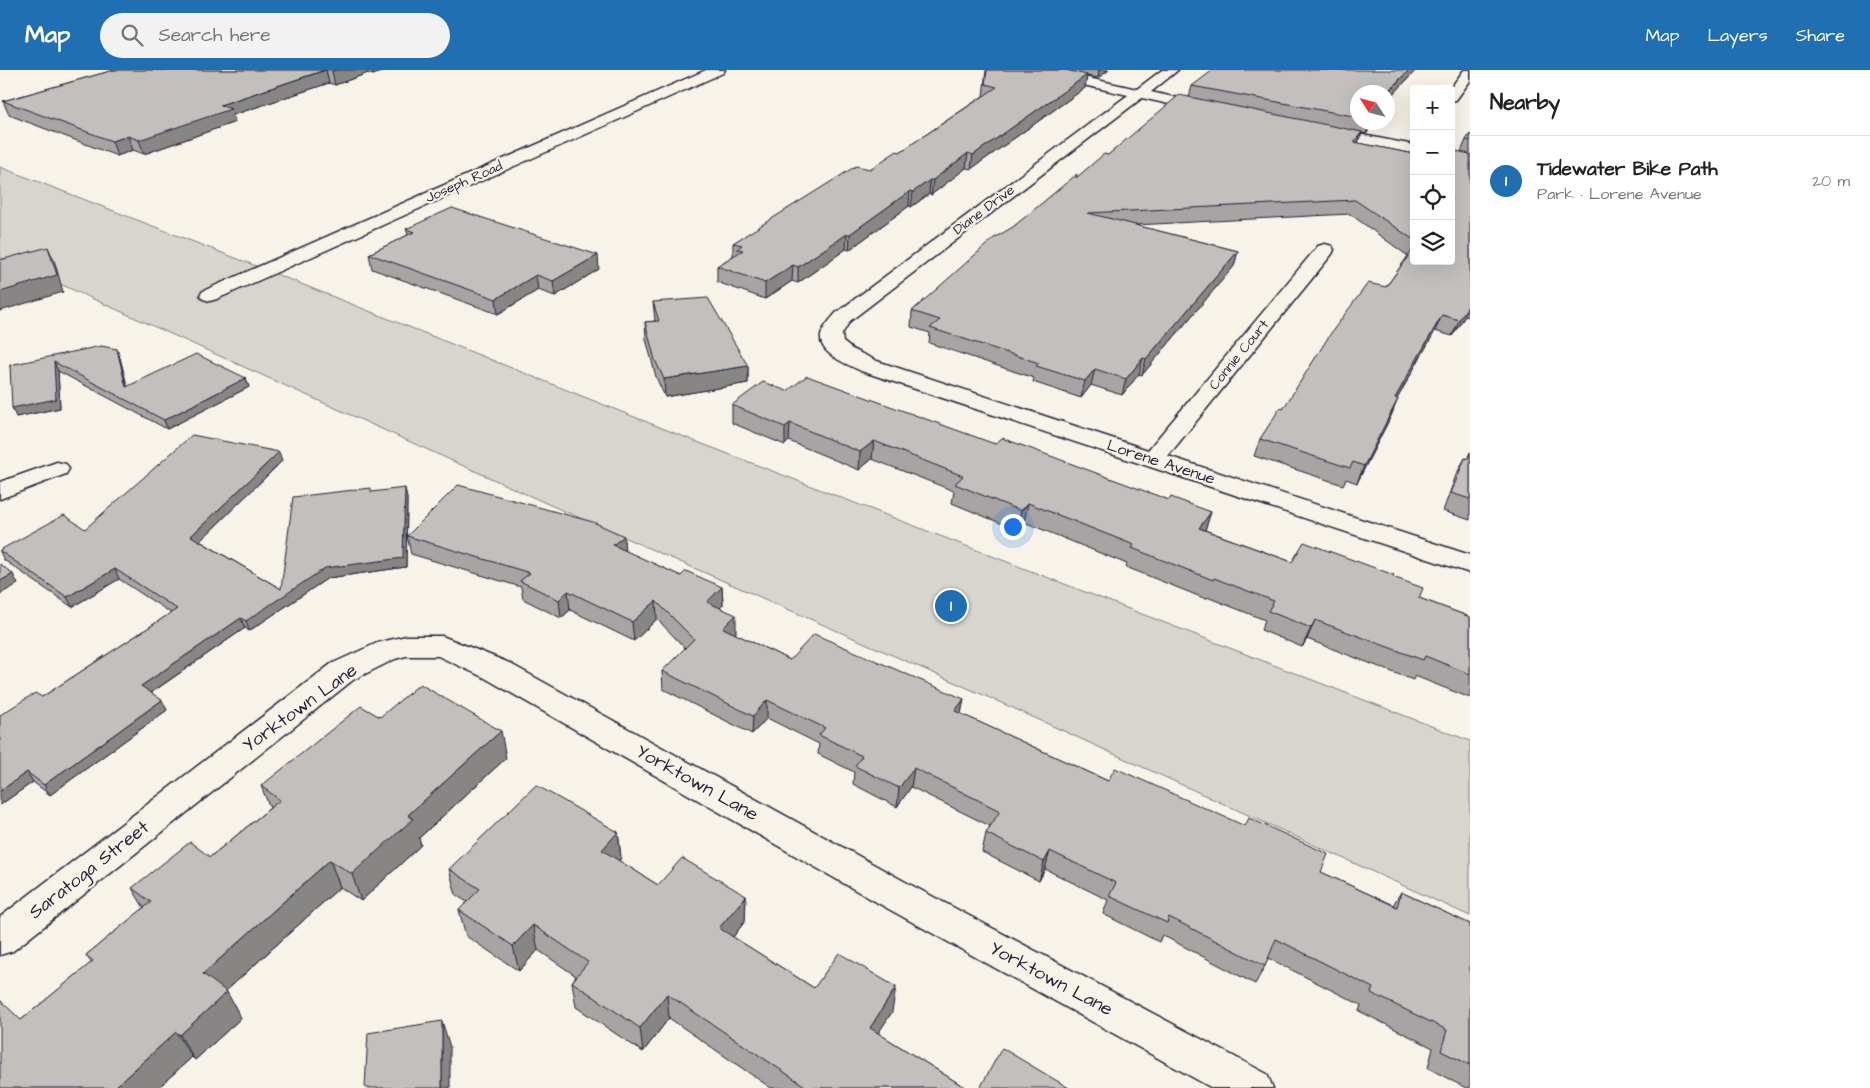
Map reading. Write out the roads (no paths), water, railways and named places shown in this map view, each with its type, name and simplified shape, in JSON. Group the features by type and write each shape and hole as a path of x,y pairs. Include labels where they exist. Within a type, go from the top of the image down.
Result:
{"street":[{"name":"Joseph Road","path":"210,295 718,70"},
{"path":"1035,70 1226,112"},
{"name":"Diane Drive","path":"853,358 838,350 831,342 831,335 843,317 1171,70"},
{"path":"1455,92 1470,71"},
{"path":"1304,128 1410,148"},
{"name":"Connie Court","path":"1153,459 1324,250"},
{"name":"Lorene Avenue","path":"853,358 869,366 1470,564"},
{"path":"0,491 57,469"},
{"name":"Yorktown Lane","path":"154,819 342,672 387,650 406,646 442,646 496,670 898,896 1252,1088"},
{"name":"Saratoga Street","path":"0,939 154,819"}],"place":[{"name":"Tidewater Bike Path","path":"951,606"}]}
